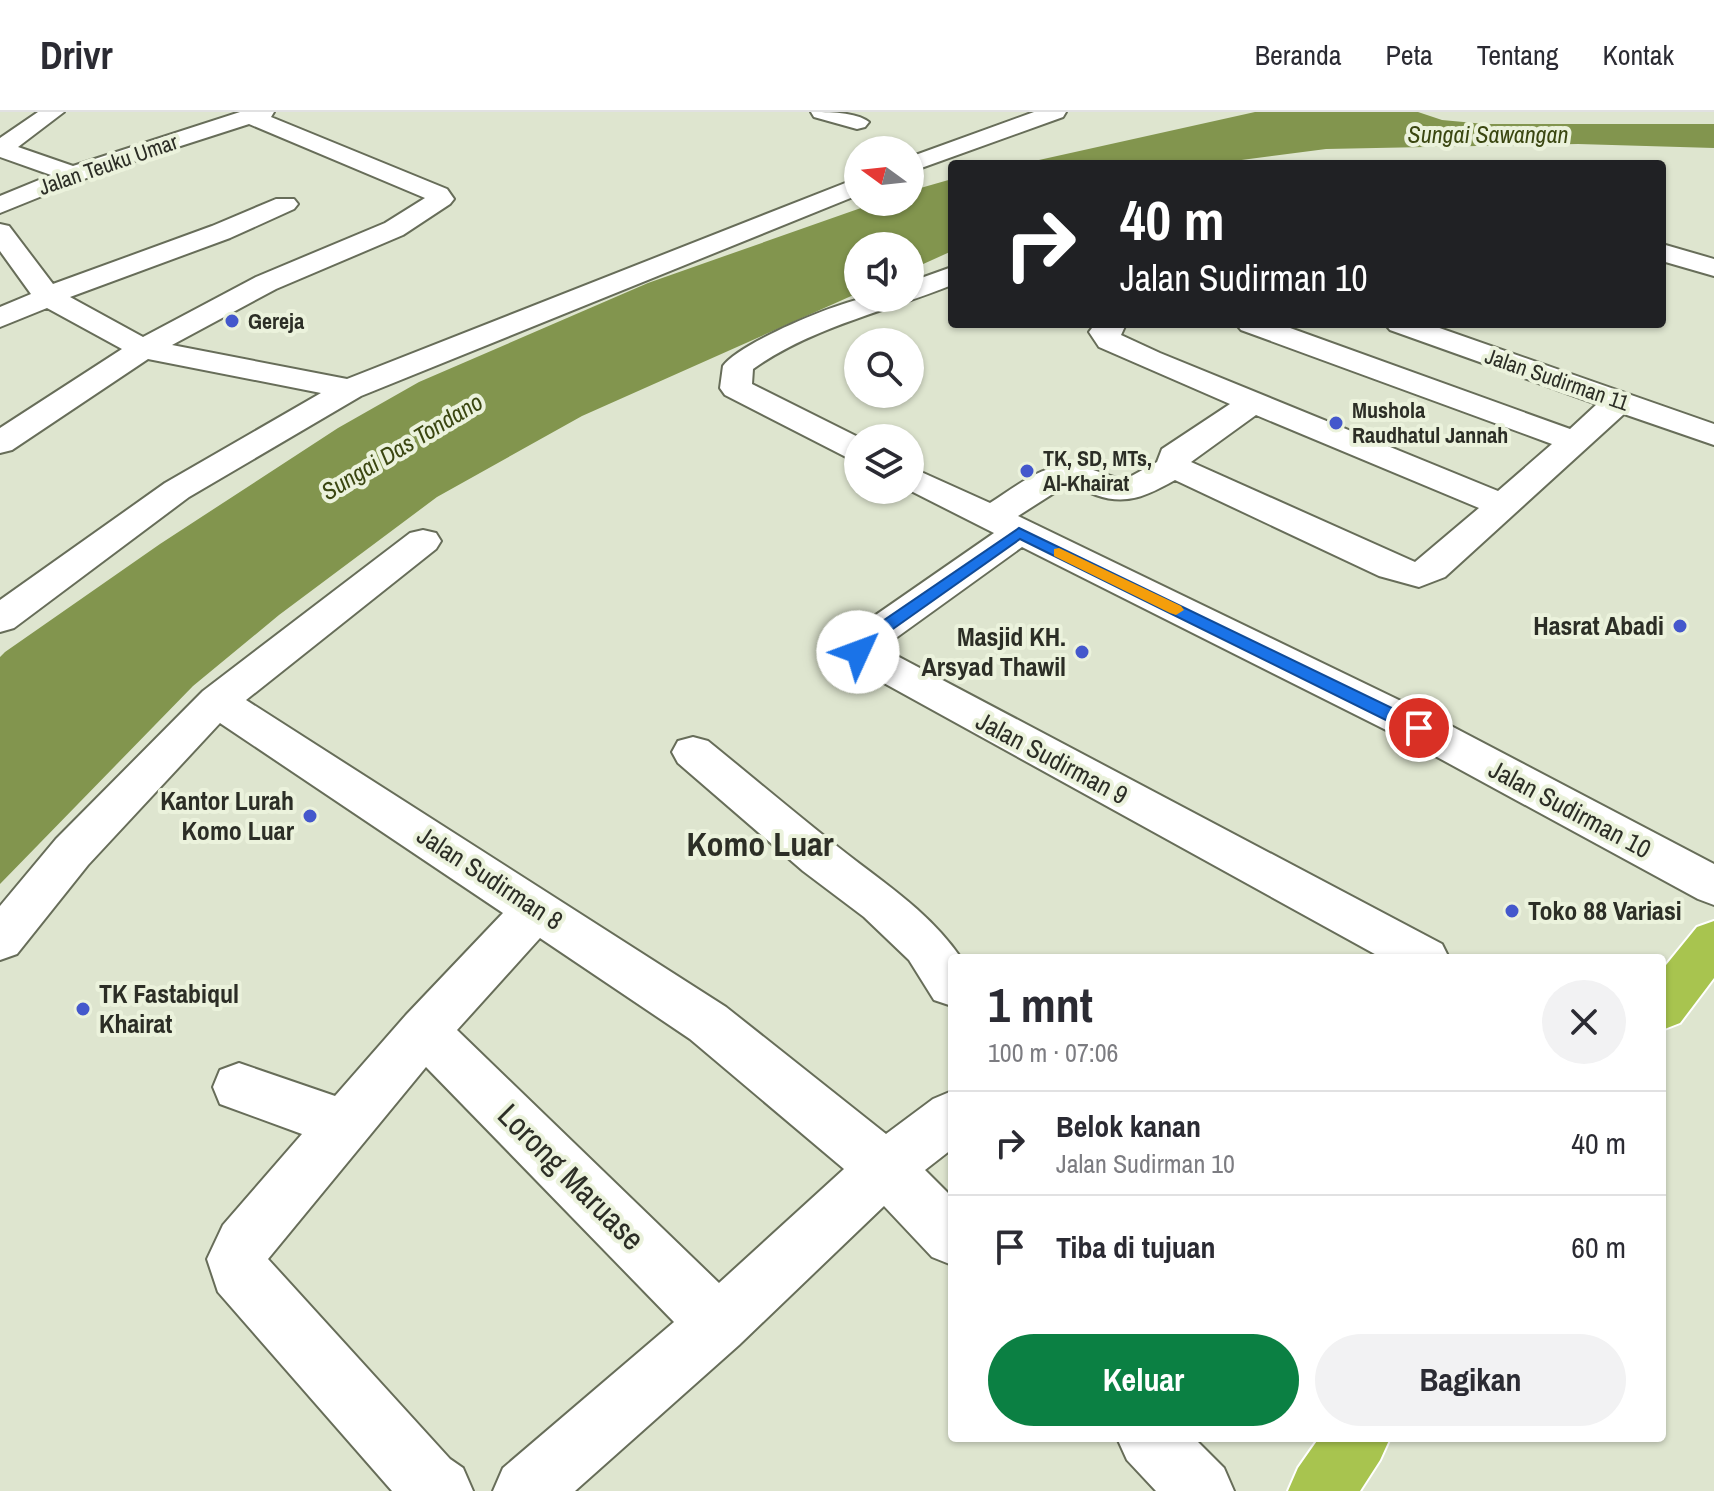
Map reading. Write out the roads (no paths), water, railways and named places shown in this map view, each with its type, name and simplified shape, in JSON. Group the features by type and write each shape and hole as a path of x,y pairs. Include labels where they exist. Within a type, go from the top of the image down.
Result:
{"highway":[{"path":"1666,1003 1714,941"},
{"path":"1321,1491 1355,1442"}],"street":[{"path":"53,112 0,149 71,174"},
{"path":"822,112 857,122"},
{"path":"924,160 1055,112"},
{"path":"0,443 143,349 266,283 394,229 441,199 438,194 258,114"},
{"name":"Jalan Teuku Umar","path":"0,205 71,174 258,114"},
{"path":"0,619 177,490 350,389 844,192"},
{"path":"0,318 88,279 221,232 285,204"},
{"path":"0,232 48,297 143,349 350,389"},
{"path":"1666,253 1714,268"},
{"path":"924,286 948,277"},
{"path":"844,443 736,388 736,371 742,361 758,352 818,324 853,312"},
{"path":"1108,328 1104,332 1110,341 1504,506"},
{"path":"1262,328 1576,442"},
{"name":"Jalan Sudirman 11","path":"1411,328 1714,435"},
{"path":"1174,467 1174,456 1255,401"},
{"path":"1174,467 1308,531 1412,574 1432,569 1620,401"},
{"path":"1005,525 1058,475 1078,476 1112,489 1132,490 1174,467"},
{"name":"Jalan Sudirman 10","path":"924,484 1419,728 1714,886"},
{"name":"Jalan Sudirman 9","path":"1005,525 858,646 862,657 1309,893 1418,954"},
{"path":"0,940 72,852 217,701 423,541"},
{"name":"Jalan Sudirman 8","path":"217,701 708,1023 885,1168 948,1233"},
{"path":"693,752 819,858 881,904 926,946 948,979"},
{"path":"440,1491 427,1482 239,1271 236,1259 243,1245 424,1031 537,909"},
{"name":"Lorong Maruase","path":"424,1031 718,1324"},
{"path":"239,1087 345,1125"},
{"path":"526,1491 718,1324 885,1168 948,1119"},
{"path":"1153,1442 1201,1491"}],"water":[{"name":"Sungai Sawangan","path":"1255,112 1418,112 1442,120 1485,124 1714,124 1714,148 1578,144 1326,149 1242,160 1039,160"},
{"name":"Sungai Das Tondano","path":"948,180 948,253 924,264 924,232 844,232 844,299 582,416 437,497 279,615 193,686 0,884 0,657 5,652 160,544 338,428 419,382 648,283 844,214 924,216 924,187"}],"place":[{"name":"Gereja","path":"232,321"},
{"name":"Mushola Raudhatul Jannah","path":"1336,423"},
{"name":"TK, SD, MTs, Al-Khairat","path":"1027,471"},
{"name":"Hasrat Abadi","path":"1680,626"},
{"name":"Masjid KH. Arsyad Thawil","path":"1082,652"},
{"name":"Kantor Lurah Komo Luar","path":"310,816"},
{"name":"Toko 88 Variasi","path":"1512,911"},
{"name":"TK Fastabiqul Khairat","path":"83,1009"}],"district":[{"name":"Komo Luar","path":"760,844"}]}
